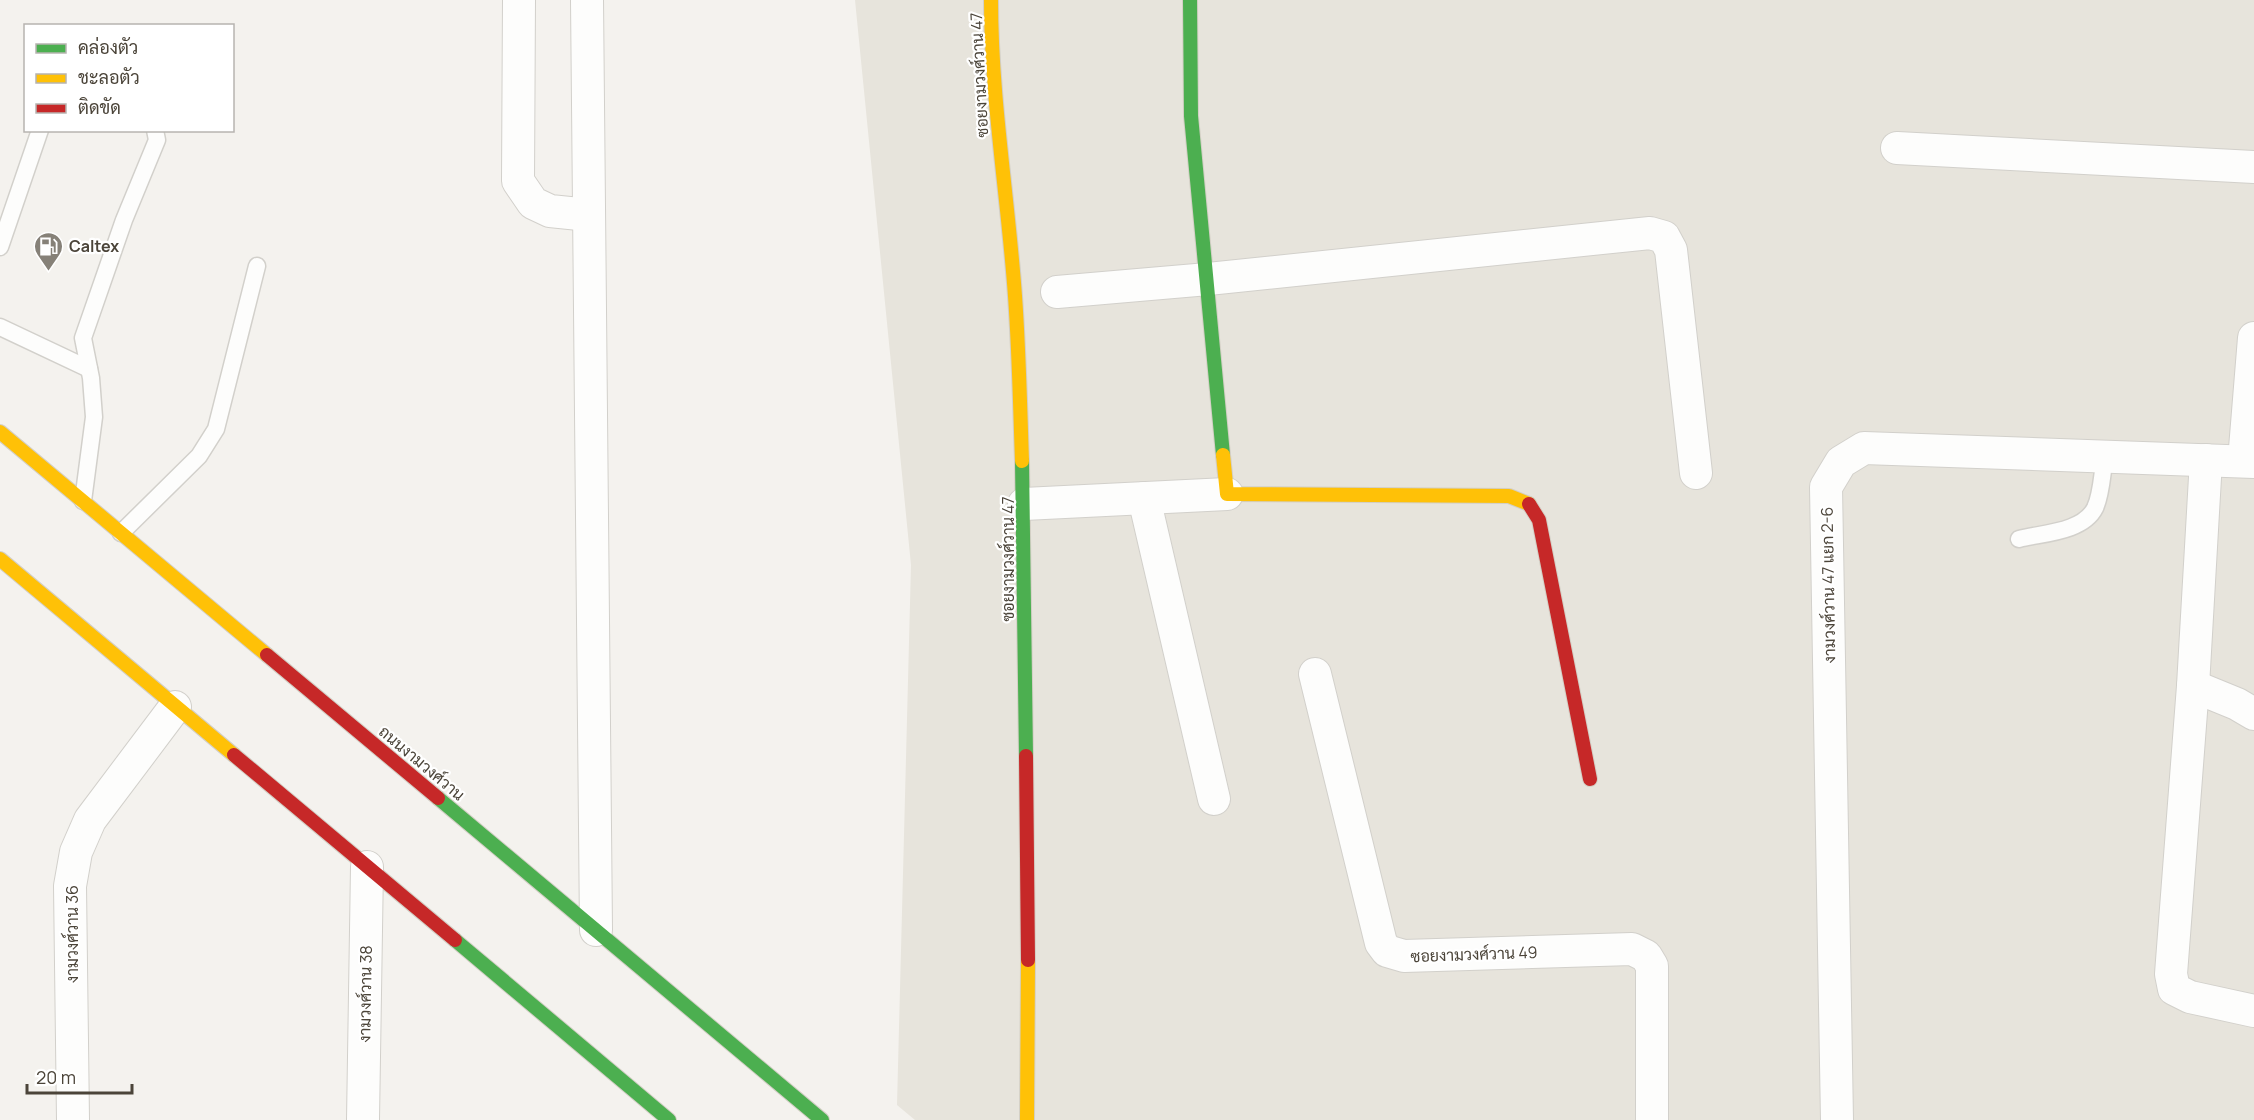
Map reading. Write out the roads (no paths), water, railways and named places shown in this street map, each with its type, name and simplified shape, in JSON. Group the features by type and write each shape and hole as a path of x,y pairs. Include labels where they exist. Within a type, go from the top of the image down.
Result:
{"street":[{"path":"519,0 518,181 533,203 550,211 589,215"},
{"path":"587,0 596,930"},
{"name":"ซอยงามวงศ์วาน 47","path":"991,0 991,35 1000,167 1015,295 1024,504 1029,1023 1027,1120"},
{"path":"1190,0 1191,116 1227,494"},
{"path":"1897,148 2254,167"},
{"path":"1057,292 1208,279 1650,233 1664,237 1671,250 1696,473"},
{"path":"2249,462 2254,338"},
{"name":"ถนนงามวงศ์วาน","path":"0,432 822,1120"},
{"name":"งามวงศ์วาน 47 แยก 2-6","path":"1837,1120 1826,487 1841,462 1864,448 2249,462"},
{"path":"2206,460 2193,686 2171,974 2174,989 2190,997 2254,1011"},
{"path":"1024,504 1227,494 1509,496 1530,504 1539,519 1590,780"},
{"path":"1144,498 1214,799"},
{"path":"0,559 669,1120"},
{"name":"ซอยงามวงศ์วาน 49","path":"1315,674 1381,943 1387,951 1404,956 1632,949 1646,956 1652,966 1652,1120"},
{"path":"2193,686 2237,704 2254,714"},
{"name":"งามวงศ์วาน 36","path":"72,1120 70,885 76,852 90,820 175,707"},
{"name":"งามวงศ์วาน 38","path":"363,1120 367,867"}],"lane":[{"path":"0,247 39,132"},
{"path":"83,501 94,417 83,338 124,220 157,140 155,132"},
{"path":"121,533 199,456 216,429 257,266"},
{"path":"0,327 89,369"},
{"path":"2019,538 2075,526 2089,518 2096,505 2105,457"}],"place":[{"name":"Caltex","path":"48,272"}]}
